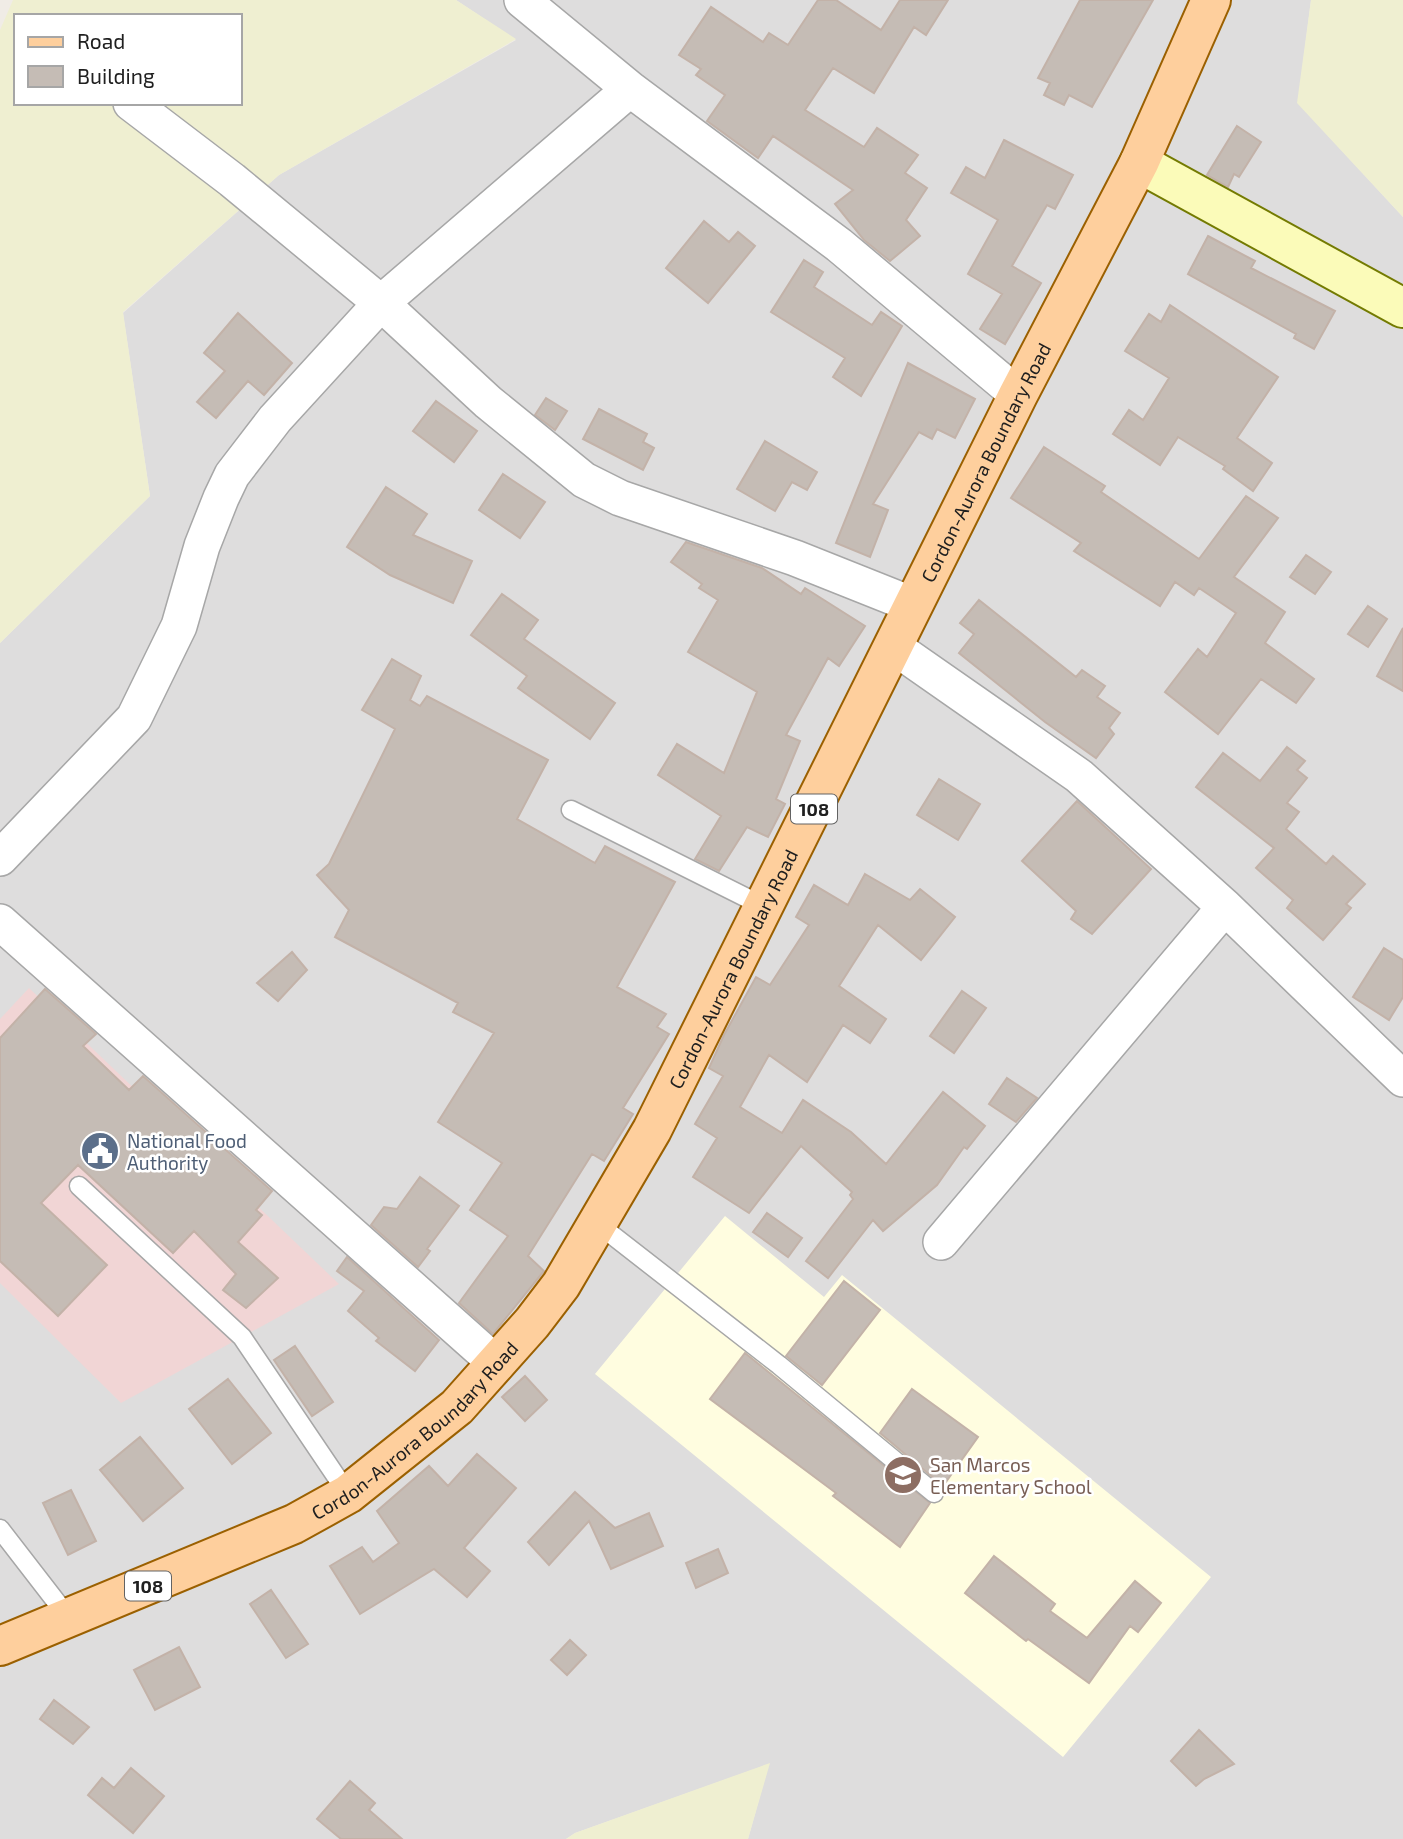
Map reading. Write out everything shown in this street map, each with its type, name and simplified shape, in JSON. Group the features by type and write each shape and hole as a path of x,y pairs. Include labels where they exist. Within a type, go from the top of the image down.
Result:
{"main road":[{"name":"Cordon-Aurora Boundary Road","path":"0,1646 294,1524 348,1494 457,1407 497,1364 561,1285 652,1130 765,907 894,647 912,605 1139,163 1210,0"}],"street":[{"path":"522,0 630,89 839,244 1018,395"},
{"path":"0,858 134,719 179,626 202,546 232,475 302,387 381,303 630,89"},
{"path":"134,105 232,180 381,303 488,402 584,481 620,498 795,558 912,605"},
{"path":"1139,163 1403,308"},
{"path":"894,647 1079,776 1225,907 1403,1079"},
{"path":"940,1242 1225,907"},
{"path":"0,922 497,1364"}],"lane":[{"path":"571,810 765,907"},
{"path":"79,1186 243,1337 348,1494"},
{"path":"598,1224 779,1365 934,1493"},
{"path":"0,1529 68,1618"}],"shaded area":[{"path":"456,0 1311,0 1298,103 1403,217 1403,1839 748,1839 769,1764 575,1833 566,1839 0,1839 0,643 150,496 123,313 279,175 516,40"},
{"name":"National Food Authority","path":"29,988 339,1284 121,1403 0,1283 0,1019"},
{"name":"San Marcos Elementary School","path":"725,1216 824,1297 842,1275 1211,1577 1063,1757 595,1374"}],"green space":[{"path":"13,0 456,0 516,39 279,175 123,312 150,496 0,643 0,30"},
{"path":"1311,0 1403,0 1403,217 1297,103"},
{"path":"770,1763 748,1839 566,1839 575,1833"}],"building":[{"path":"818,0 836,0 881,30 900,0 948,0 926,35 914,27 874,93 833,68 805,110 864,147 877,128 918,155 905,173 927,188 906,220 920,236 890,261 864,240 835,204 853,190 773,136 758,158 707,121 725,95 696,75 701,69 679,55 711,7 763,42 769,33 788,45"},
{"path":"1080,0 1153,0 1092,107 1069,95 1064,105 1044,95 1050,83 1038,78"},
{"path":"1237,126 1261,142 1239,177 1234,174 1228,187 1207,175"},
{"path":"1004,140 1073,175 1055,209 1047,205 1012,266 1041,283 1005,344 980,329 1002,294 968,274 998,220 951,193 966,167 985,178"},
{"path":"704,221 729,242 738,232 755,246 708,303 666,268"},
{"path":"1208,236 1255,261 1251,268 1335,311 1314,349 1294,338 1296,334 1188,274"},
{"path":"804,260 823,272 814,287 872,325 881,312 902,326 861,396 833,377 845,358 771,312"},
{"path":"1170,305 1278,377 1237,438 1272,463 1253,491 1223,469 1225,466 1178,437 1160,465 1113,434 1129,410 1143,420 1169,378 1125,351 1149,314 1161,322"},
{"path":"238,313 292,363 264,395 248,381 216,418 197,402 225,371 204,353"},
{"path":"908,363 975,399 955,438 937,429 932,439 919,432 873,504 888,510 870,557 836,543"},
{"path":"546,398 567,411 555,430 535,415"},
{"path":"436,401 477,431 454,462 413,431"},
{"path":"599,409 647,434 643,442 654,448 643,470 583,439"},
{"path":"765,441 817,472 807,490 792,482 775,511 737,489"},
{"path":"1044,447 1105,486 1101,492 1199,559 1246,496 1278,518 1234,577 1285,612 1265,643 1314,679 1296,703 1261,679 1218,734 1165,692 1198,649 1207,657 1236,613 1199,588 1194,595 1175,582 1160,606 1074,551 1081,543 1011,498"},
{"path":"503,474 545,502 520,538 479,510"},
{"path":"386,487 427,514 413,535 472,561 453,603 390,575 347,547"},
{"path":"686,542 762,568 801,594 805,588 865,626 839,666 828,658 786,735 800,741 776,799 785,804 768,837 747,827 719,871 695,859 721,816 658,775 677,744 724,773 757,692 688,652 718,600 699,588 702,584 671,562"},
{"path":"1306,555 1331,572 1315,594 1290,577"},
{"path":"502,594 538,620 524,639 615,703 590,739 518,688 527,676 471,635"},
{"path":"979,600 1076,677 1082,670 1105,686 1097,697 1120,713 1109,728 1114,734 1096,758 1045,722 959,653 974,634 960,623"},
{"path":"1368,606 1387,619 1368,647 1348,634"},
{"path":"1403,628 1403,691 1377,676"},
{"path":"392,659 421,676 410,700 420,706 427,696 548,760 517,819 595,863 605,846 675,882 617,987 666,1014 657,1027 669,1034 623,1108 633,1114 604,1161 592,1154 528,1256 544,1271 493,1334 459,1303 508,1236 470,1210 502,1163 438,1122 494,1033 453,1012 458,1003 335,937 349,910 317,875 329,864 395,729 362,710"},
{"path":"1287,747 1305,761 1297,770 1307,778 1287,803 1299,812 1286,829 1326,864 1333,856 1365,884 1346,904 1351,908 1323,940 1287,908 1293,900 1256,868 1274,848 1196,787 1223,753 1260,781"},
{"path":"939,779 980,804 958,840 917,815"},
{"path":"1077,801 1151,869 1092,934 1071,919 1076,911 1022,861"},
{"path":"865,874 910,900 920,889 955,917 921,960 878,925 839,986 886,1019 870,1043 843,1025 807,1082 769,1055 740,1107 782,1133 803,1100 851,1132 886,1164 943,1092 985,1126 967,1149 964,1147 937,1185 883,1231 873,1220 828,1278 806,1261 853,1199 850,1195 852,1192 801,1146 749,1213 693,1177 717,1138 695,1124 723,1076 709,1068 724,1035 756,977 770,985 809,925 796,917 814,885 848,905"},
{"path":"1384,948 1403,960 1403,997 1389,1020 1353,997"},
{"path":"292,952 307,970 278,1001 257,983"},
{"path":"45,989 96,1034 83,1046 129,1090 143,1076 272,1191 256,1210 262,1215 238,1242 278,1278 246,1308 223,1290 236,1274 194,1231 173,1253 78,1165 41,1203 107,1265 58,1316 0,1261 0,1038"},
{"path":"962,991 986,1008 954,1053 930,1036"},
{"path":"1007,1078 1037,1098 1016,1122 989,1104"},
{"path":"420,1177 459,1206 427,1249 430,1251 418,1267 371,1225 384,1207 397,1209"},
{"path":"767,1213 802,1238 788,1257 753,1232"},
{"path":"347,1257 439,1340 415,1371 376,1341 379,1338 348,1311 364,1291 337,1271"},
{"path":"844,1281 880,1310 822,1385 786,1356"},
{"path":"295,1346 333,1402 312,1416 274,1360"},
{"path":"745,1353 930,1503 900,1547 833,1496 836,1493 710,1399"},
{"path":"525,1376 547,1400 525,1421 502,1397"},
{"path":"228,1379 271,1433 232,1464 189,1409"},
{"name":"San Marcos Elementary School","path":"912,1389 978,1437 943,1486 880,1433"},
{"path":"140,1437 183,1488 143,1521 100,1470"},
{"path":"477,1454 516,1488 464,1548 490,1571 467,1597 434,1569 360,1614 330,1566 362,1547 373,1562 399,1543 377,1511 429,1466 448,1486"},
{"path":"71,1490 96,1541 68,1555 43,1503"},
{"path":"575,1492 615,1528 649,1513 663,1546 611,1569 589,1521 549,1565 528,1542"},
{"path":"718,1549 728,1573 696,1588 686,1563"},
{"path":"994,1556 1055,1604 1050,1611 1087,1638 1135,1581 1161,1603 1138,1632 1130,1626 1089,1683 1028,1639 1026,1641 965,1593"},
{"path":"271,1590 308,1644 286,1658 250,1604"},
{"path":"570,1640 586,1655 567,1675 551,1660"},
{"path":"179,1647 200,1687 155,1710 134,1670"},
{"path":"54,1700 89,1727 73,1744 40,1719"},
{"path":"1199,1730 1234,1764 1196,1786 1171,1761"},
{"path":"131,1768 164,1796 133,1833 88,1795 102,1778 114,1788"},
{"path":"350,1781 375,1803 369,1810 402,1839 341,1839 317,1819"}],"place":[{"name":"National Food Authority","path":"100,1151"},
{"name":"San Marcos Elementary School","path":"903,1475"}]}
